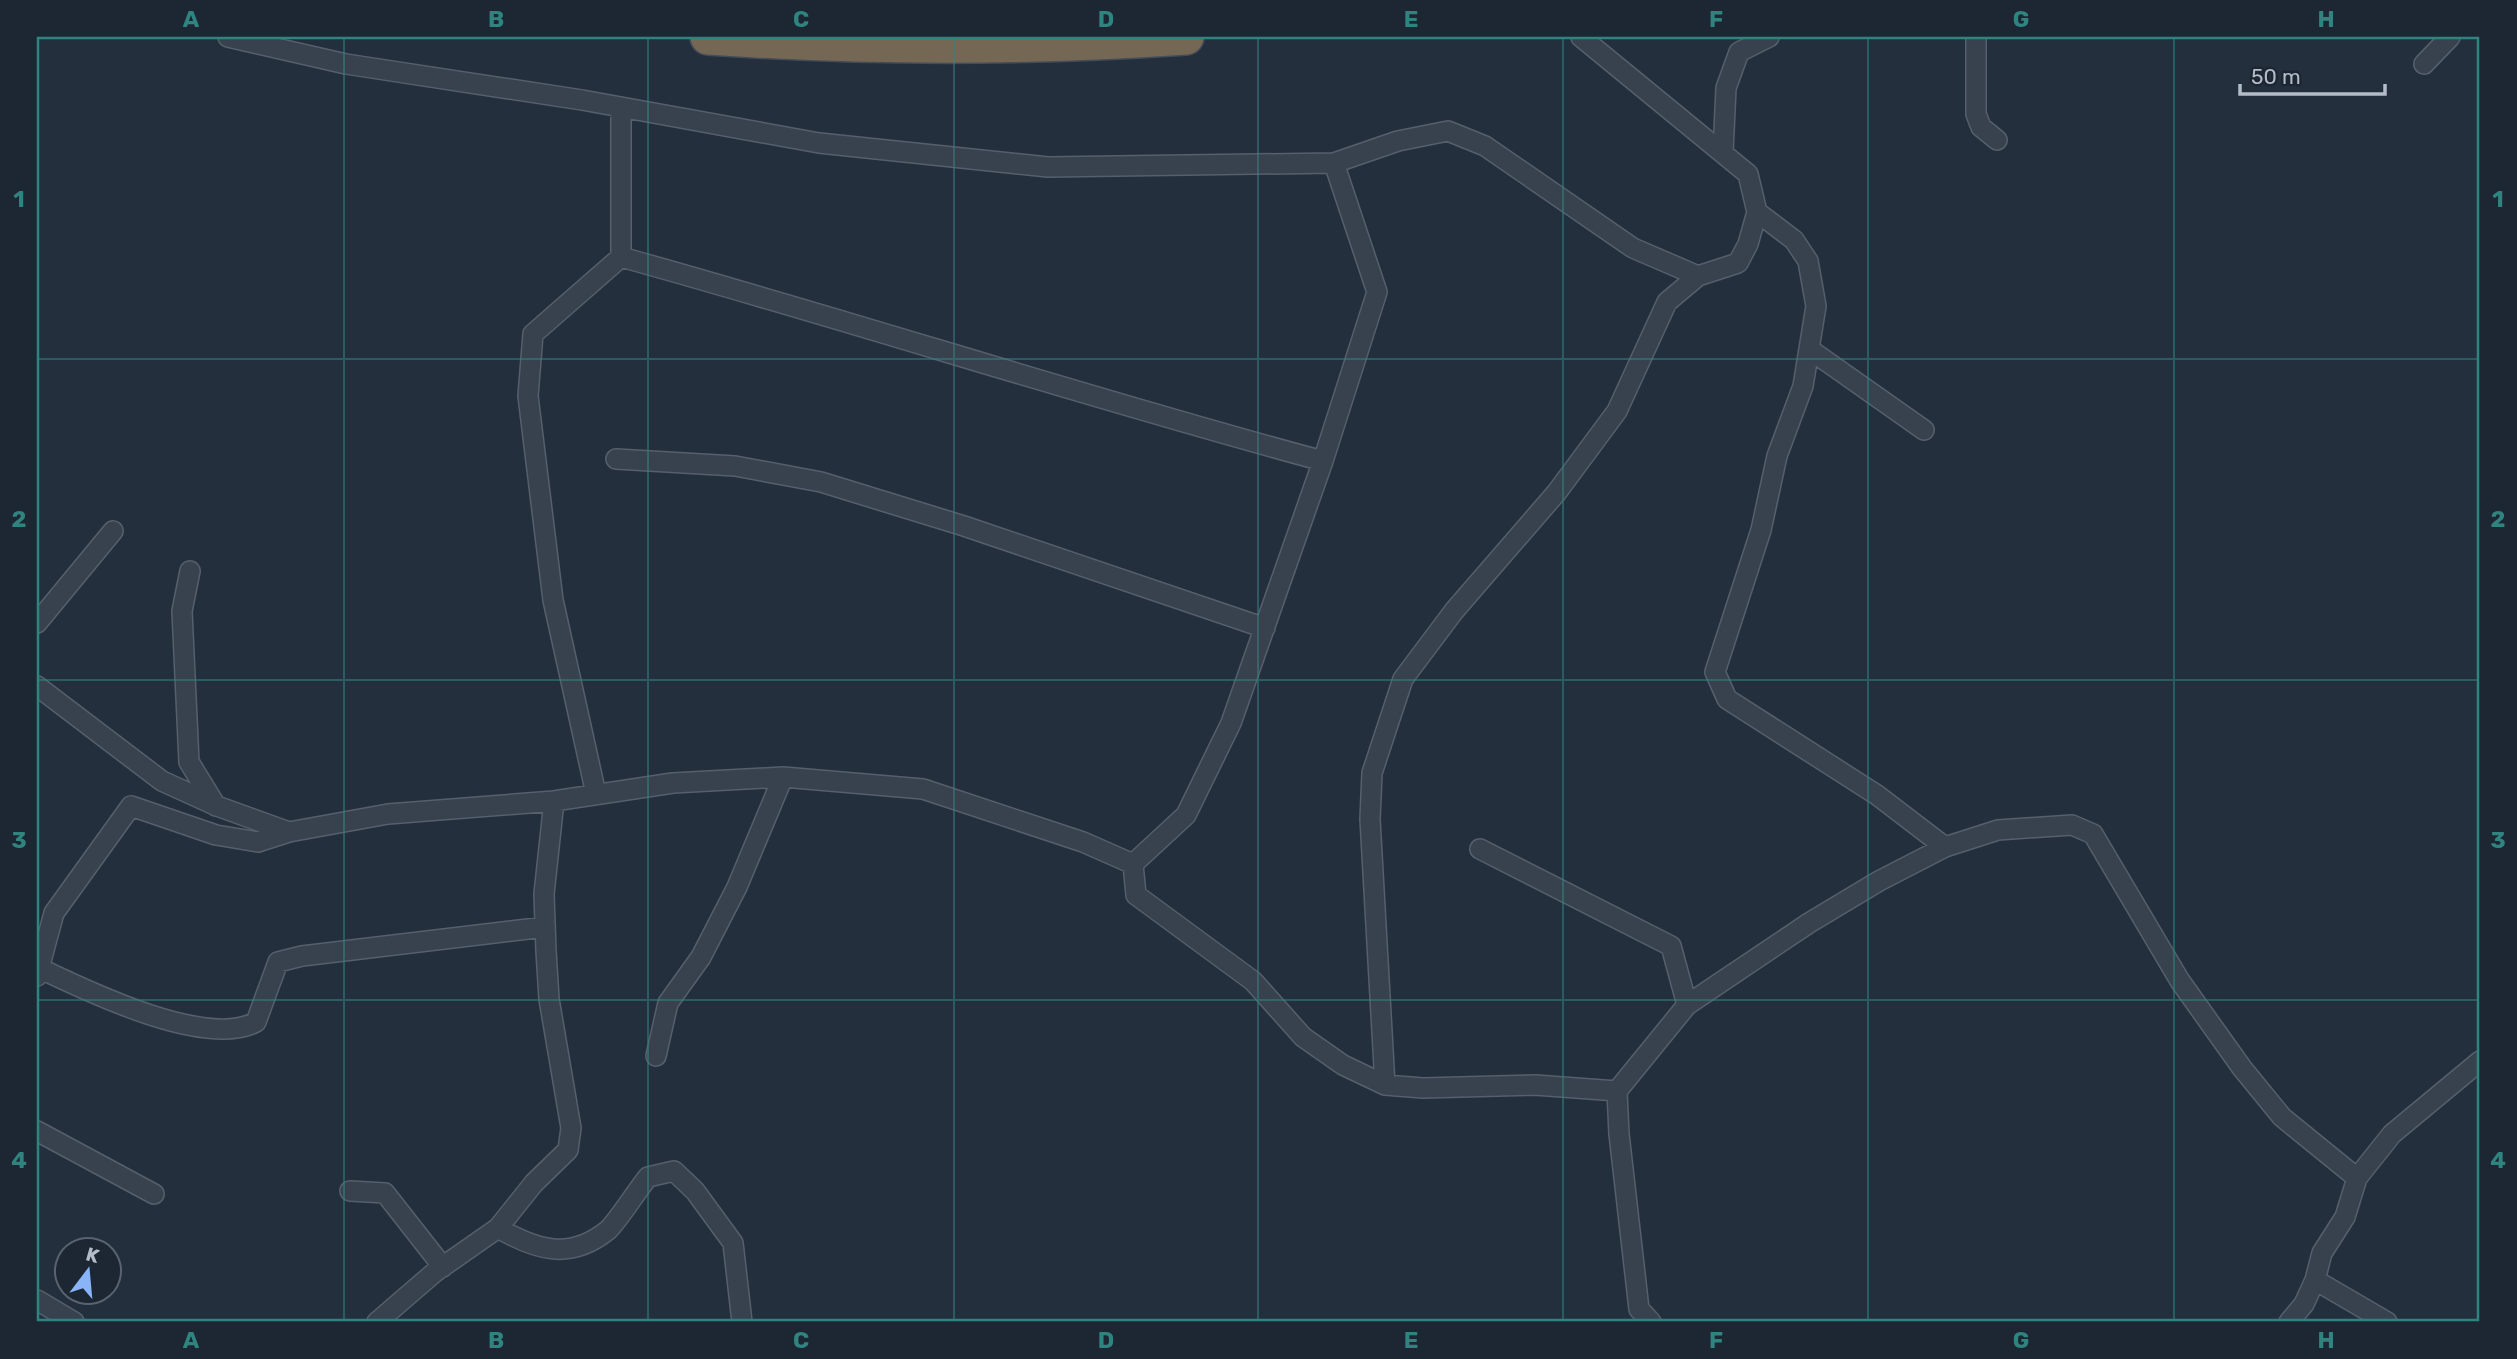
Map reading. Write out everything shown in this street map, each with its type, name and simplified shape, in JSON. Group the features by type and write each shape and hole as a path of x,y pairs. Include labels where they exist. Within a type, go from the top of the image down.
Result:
{"highway":[{"path":"708,37 906,45 1046,44 1186,37"}],"street":[{"path":"228,37 346,64 621,107 819,143 1048,167 1334,163 1398,141 1448,131 1485,146 1633,248 1698,276"},
{"path":"1385,1085 1370,819 1371,785 1372,773 1403,679 1454,611 1557,492 1617,411 1667,302 1698,276 1738,263 1748,244 1757,212 1748,174 1581,37"},
{"path":"1723,153 1726,88 1739,52 1769,37"},
{"path":"1976,37 1976,114 1981,127 1997,140"},
{"path":"2424,64 2450,37"},
{"path":"596,794 553,600 527,396 533,334 621,257 621,107"},
{"path":"1133,864 1186,815 1231,723 1322,461 1377,292 1334,163"},
{"path":"1757,212 1794,240 1808,261 1816,306 1802,386 1777,456 1761,530 1715,672 1727,699 1877,795 1945,847"},
{"path":"621,257 757,295 1125,408 1322,461"},
{"path":"1808,349 1924,430"},
{"path":"616,459 735,466 821,482 964,526 1265,628"},
{"path":"37,623 113,531"},
{"path":"190,571 182,611 189,762 216,806"},
{"path":"37,686 162,781 216,806 289,832"},
{"path":"656,1056 668,1003 701,957 737,887 783,777"},
{"path":"545,927 302,956 278,962 256,1022 242,1030 158,1018 112,1004 38,972 54,913 131,806 216,835 258,842 289,832 387,814 554,801 673,783 783,777 923,789 1083,842 1133,864"},
{"path":"377,1322 443,1267 498,1228 534,1183 568,1150 571,1128 549,999 545,927 544,894 554,801"},
{"path":"1651,1322 1639,1309 1617,1091 1687,1005 1809,923 1879,881 1945,847 1998,830 2072,825 2093,834 2180,981 2242,1068 2282,1117 2357,1178"},
{"path":"1480,849 1671,946 1687,1005"},
{"path":"1133,864 1136,895 1253,981 1303,1037 1343,1065 1385,1085 1423,1088 1535,1085 1617,1091"},
{"path":"2288,1322 2304,1304 2315,1280 2322,1253 2345,1217 2357,1178 2392,1134 2480,1061"},
{"path":"37,1131 154,1194"},
{"path":"498,1228 529,1246 575,1249 610,1229 648,1177 674,1171 695,1191 733,1243 742,1322"},
{"path":"350,1191 385,1193 443,1267"},
{"path":"2315,1280 2387,1322"},
{"path":"37,1300 74,1322"}]}
